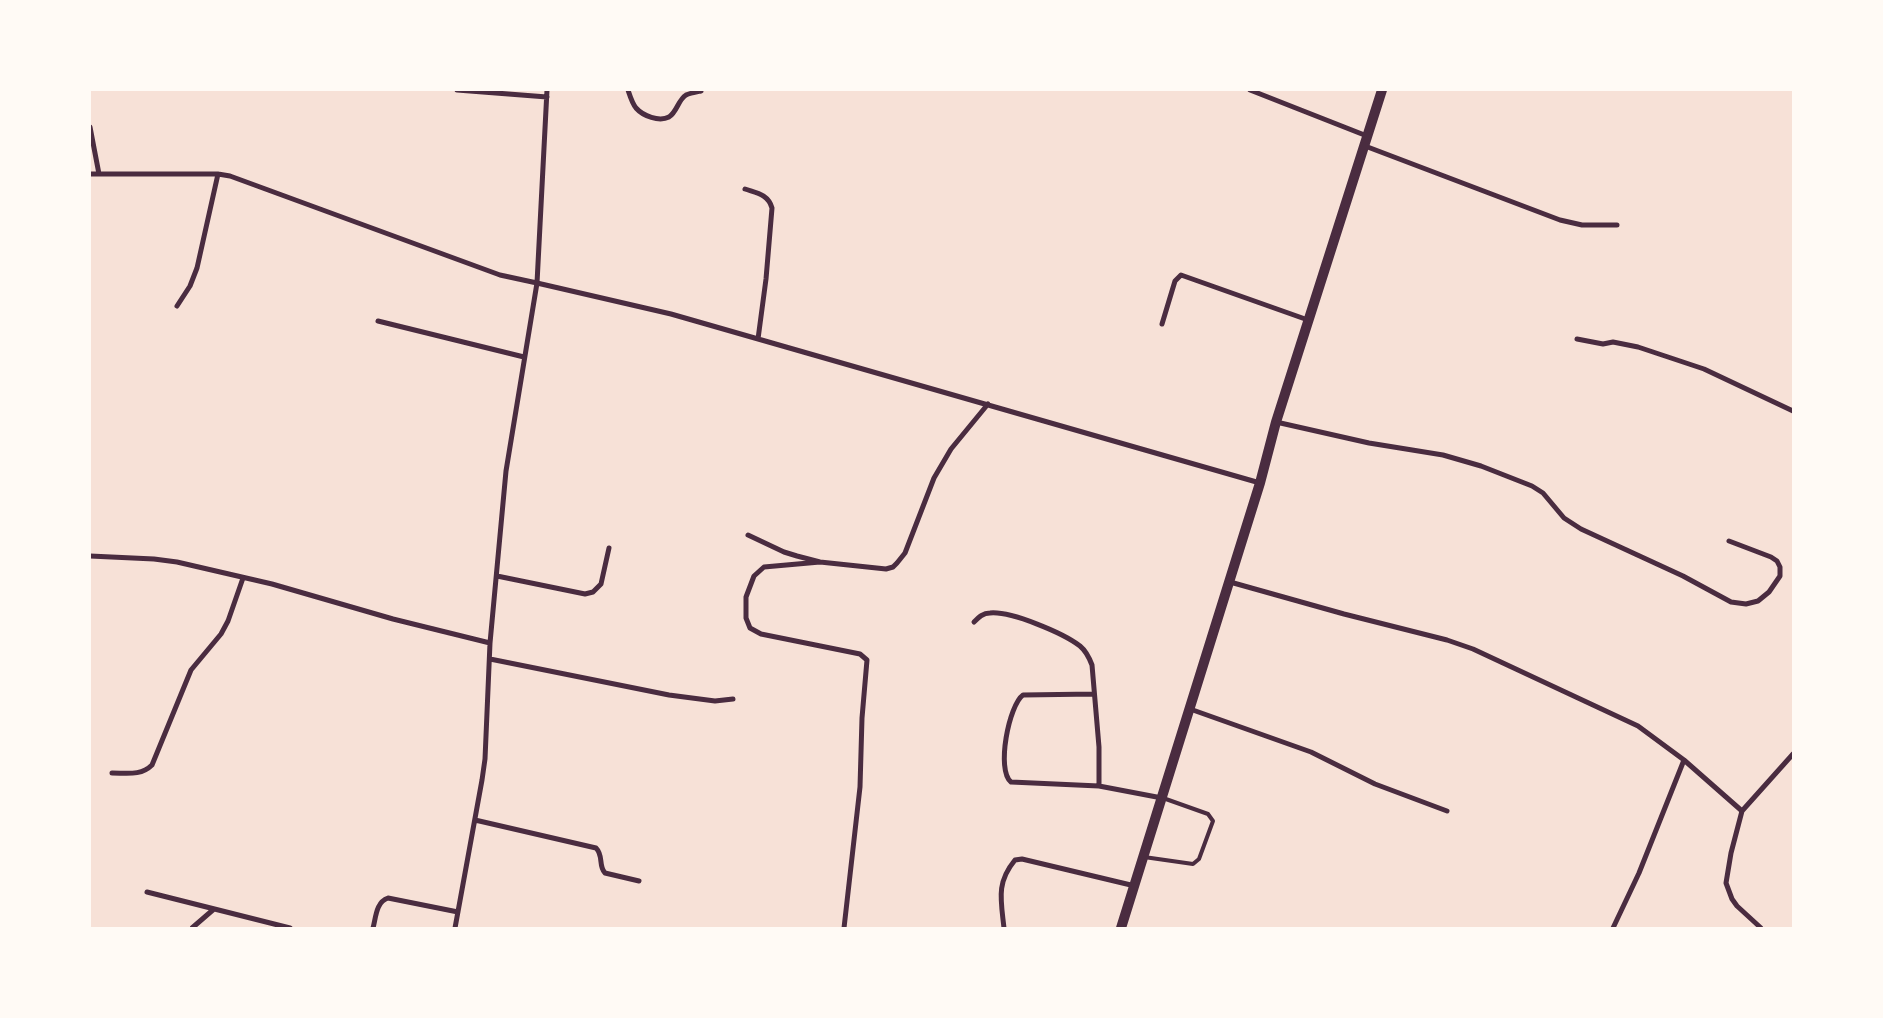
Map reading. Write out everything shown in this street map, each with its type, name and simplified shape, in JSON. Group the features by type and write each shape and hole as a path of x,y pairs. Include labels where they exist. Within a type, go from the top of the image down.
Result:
{"main road":[{"path":"1121,928 1260,483 1276,422 1382,90"}],"street":[{"path":"457,90 547,97"},
{"path":"455,928 485,759 490,643 506,472 537,283 547,90"},
{"path":"628,90 635,107 648,116 662,119 672,114 687,94 701,91"},
{"path":"1250,90 1368,136"},
{"path":"90,127 99,174"},
{"path":"1365,146 1560,220 1582,225 1617,225"},
{"path":"90,174 218,174 251,183 500,275 671,314 1260,483"},
{"path":"178,306 190,286 197,268 218,174"},
{"path":"745,189 763,195 770,202 772,208 766,279 758,339"},
{"path":"1162,324 1175,280 1181,276 1309,320"},
{"path":"378,321 524,357"},
{"path":"1578,339 1603,344 1613,342 1638,347 1704,369 1793,411"},
{"path":"748,535 784,552 820,562 893,567 904,553 934,478 952,449 988,404"},
{"path":"1276,422 1369,443 1443,455 1481,466 1532,486 1543,493 1564,518 1581,529 1684,576 1731,602 1746,604 1758,601 1769,592 1780,576 1780,567 1777,561 1771,557 1729,541"},
{"path":"496,576 585,594 593,592 601,584 609,548"},
{"path":"90,556 177,562 272,584 393,620 490,643"},
{"path":"820,562 764,566 754,576 746,597 746,618 750,628 761,634 860,654 867,660 862,718 860,787 844,928"},
{"path":"112,773 138,774 152,765 191,670 221,634 228,621 243,578"},
{"path":"1229,582 1447,640 1472,649 1638,726 1684,760 1742,811"},
{"path":"974,622 983,614 1001,613 1052,629 1087,653 1092,665 1099,747 1099,786"},
{"path":"490,660 652,692 705,700 733,699"},
{"path":"1094,694 1023,695 1016,701 1004,746 1006,776 1011,782 1099,786 1162,798"},
{"path":"1190,709 1311,752 1375,784 1447,811"},
{"path":"1761,928 1732,899 1726,883 1731,853 1742,811 1793,754"},
{"path":"1613,928 1639,873 1684,760"},
{"path":"475,820 596,848 600,852 602,870 605,873 639,881"},
{"path":"1004,928 1000,894 1001,885 1015,860 1022,858 1135,886"},
{"path":"146,892 290,928"},
{"path":"373,928 379,905 388,898 458,912"},
{"path":"192,928 214,909"}],"lane":[{"path":"1144,857 1193,864 1199,859 1213,821 1208,814 1162,798"}]}
